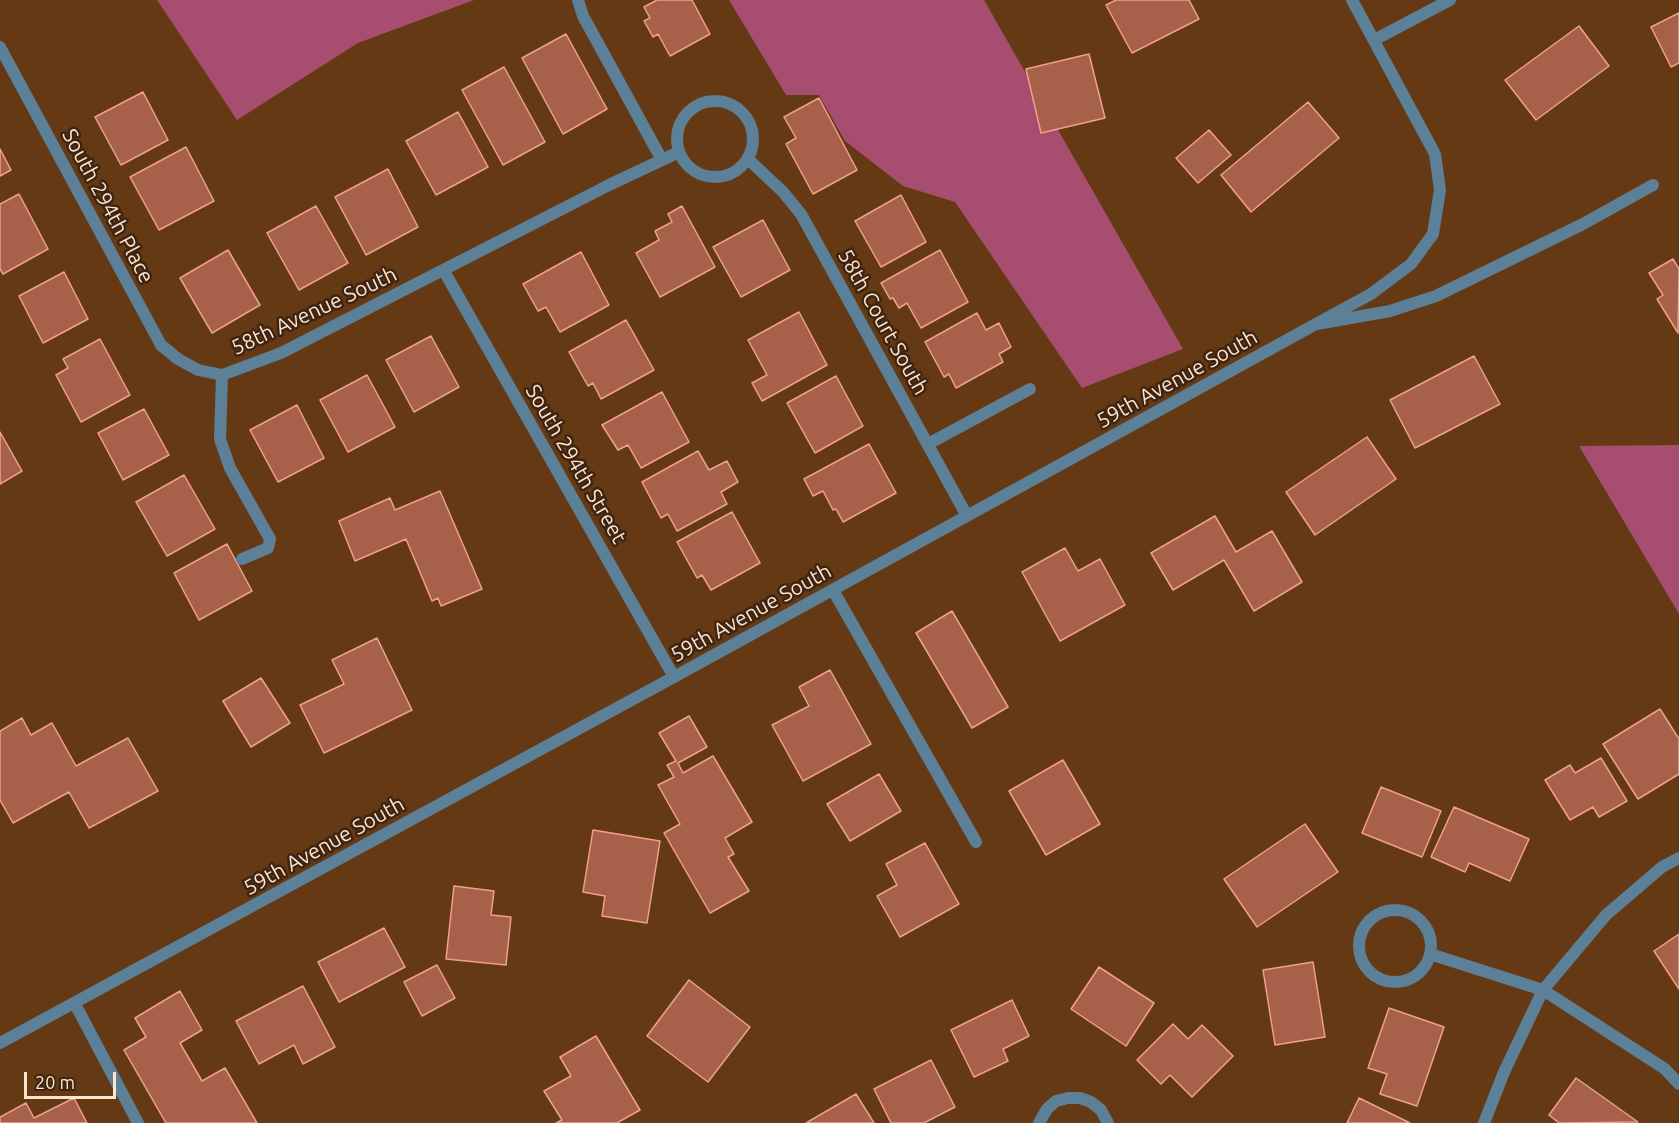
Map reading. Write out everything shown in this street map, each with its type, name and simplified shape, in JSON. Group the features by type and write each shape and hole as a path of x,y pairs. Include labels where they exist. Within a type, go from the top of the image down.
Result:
{"street":[{"path":"578,0 583,16 662,160"},
{"path":"1352,0 1374,40 1450,0"},
{"name":"59th Avenue South","path":"0,1043 674,677 1371,294 1411,264 1433,234 1440,190 1435,154 1374,40"},
{"name":"South 294th Place","path":"0,47 161,345 177,360 198,370"},
{"path":"720,101 743,113 750,124 753,136 748,159 741,168 730,175 718,178 706,177 690,168 679,153 676,140 679,126 685,115 695,106 720,101"},
{"path":"444,271 609,185 679,153"},
{"name":"58th Court South","path":"748,159 783,192 801,214 967,516"},
{"path":"1316,324 1390,311 1436,296 1583,224 1653,185"},
{"name":"58th Avenue South","path":"198,370 222,375 281,353 444,271"},
{"name":"South 294th Street","path":"444,271 674,677"},
{"path":"222,375 220,439 230,468 270,539 268,548 242,559"},
{"path":"928,444 1030,389"},
{"path":"833,590 976,842"},
{"path":"1484,1123 1504,1072 1543,990 1606,915 1662,867 1679,858"},
{"path":"1402,911 1413,915 1422,922 1428,932 1431,943 1430,954 1425,966 1417,975 1407,980 1394,982 1383,980 1368,969 1360,953 1363,929 1379,914 1402,911"},
{"path":"1430,954 1543,990 1665,1069 1679,1084"},
{"path":"75,1004 138,1123"},
{"path":"1039,1123 1047,1108 1056,1101 1080,1098 1092,1102 1101,1110 1108,1123"}],"shaded area":[{"path":"157,0 474,0 358,43 237,120"},
{"path":"729,0 984,0 1183,349 1082,388 955,202 903,186 845,141 819,95 786,95"},
{"path":"1679,445 1679,614 1579,446"}],"building":[{"path":"657,0 692,0 710,34 670,56 658,34 653,37 644,21 650,18 644,7"},
{"path":"1116,0 1189,0 1199,19 1132,53 1106,5"},
{"path":"1679,13 1679,63 1671,67 1651,27"},
{"path":"1579,26 1609,66 1536,120 1505,80"},
{"path":"566,34 607,109 563,134 522,58"},
{"path":"1089,54 1105,118 1041,133 1026,69"},
{"path":"504,67 545,142 503,165 462,90"},
{"path":"143,92 168,140 121,165 95,117"},
{"path":"819,98 857,170 813,194 786,144 796,138 784,117"},
{"path":"1308,102 1339,138 1251,212 1221,175"},
{"path":"458,112 488,167 436,195 406,141"},
{"path":"1209,130 1231,155 1198,183 1176,158"},
{"path":"186,147 214,201 159,230 130,177"},
{"path":"0,149 11,170 0,176"},
{"path":"388,169 418,227 366,255 335,197"},
{"path":"19,194 48,249 3,274 0,269 0,204"},
{"path":"901,195 926,242 881,267 855,221"},
{"path":"316,206 348,263 299,290 267,233"},
{"path":"682,206 715,267 660,297 636,253 659,240 655,231 672,222 668,214"},
{"path":"763,220 790,270 741,297 713,247"},
{"path":"228,250 260,305 212,333 180,278"},
{"path":"940,250 968,302 921,328 907,303 899,308 893,298 890,299 881,283"},
{"path":"581,252 609,305 560,332 546,307 538,311 523,284"},
{"path":"1673,259 1679,269 1678,333 1657,299 1663,295 1649,273"},
{"path":"64,272 88,319 43,343 19,296"},
{"path":"799,312 827,365 762,401 752,383 767,375 748,340"},
{"path":"977,313 986,330 999,323 1011,347 999,354 1003,362 956,388 949,374 944,377 925,342"},
{"path":"626,320 654,370 601,399 593,383 588,386 569,352"},
{"path":"431,336 459,387 414,412 386,360"},
{"path":"100,339 130,395 81,422 56,375 68,368 63,359"},
{"path":"1474,356 1500,404 1415,448 1390,400"},
{"path":"367,375 395,427 348,452 320,400"},
{"path":"836,376 863,426 815,453 787,403"},
{"path":"662,392 689,442 641,468 628,445 618,450 602,425"},
{"path":"297,405 324,458 278,482 250,430"},
{"path":"144,409 169,455 123,480 98,433"},
{"path":"0,432 22,471 0,484"},
{"path":"1367,437 1396,479 1315,535 1286,492"},
{"path":"869,444 896,493 843,522 836,509 833,510 823,491 813,496 804,479"},
{"path":"698,451 709,470 727,461 738,482 721,492 727,504 677,531 668,514 661,518 642,482"},
{"path":"184,475 215,529 167,556 136,502"},
{"path":"440,491 482,589 441,606 438,598 432,601 406,539 355,561 339,521 390,498 395,510"},
{"path":"732,512 760,563 711,590 702,575 697,578 677,542"},
{"path":"1215,516 1236,552 1272,531 1302,582 1254,611 1224,560 1173,590 1151,553"},
{"path":"227,544 252,591 199,620 174,573"},
{"path":"1065,548 1078,571 1100,559 1125,605 1060,641 1022,572"},
{"path":"952,611 1008,707 972,728 916,633"},
{"path":"377,638 412,710 324,753 300,705 344,684 332,660"},
{"path":"830,670 871,744 803,781 772,725 809,706 799,687"},
{"path":"261,678 290,723 251,747 223,701"},
{"path":"1660,709 1679,739 1679,774 1638,799 1603,744"},
{"path":"689,716 707,747 678,763 683,773 713,756 752,822 725,838 734,854 728,857 749,891 710,913 664,833 680,824 658,785 674,777 667,765 676,761 659,733"},
{"path":"22,718 31,735 52,723 76,766 128,738 158,791 89,828 69,792 13,823 0,800 0,731"},
{"path":"1601,758 1627,801 1599,817 1593,807 1570,820 1545,780 1570,765 1575,773"},
{"path":"1063,760 1100,824 1046,855 1009,791"},
{"path":"879,774 901,811 850,841 827,804"},
{"path":"1381,787 1441,811 1422,857 1362,833"},
{"path":"1454,807 1529,839 1510,881 1469,863 1465,872 1431,857"},
{"path":"1305,824 1338,872 1257,927 1224,879"},
{"path":"593,830 660,841 647,923 602,916 605,896 583,892"},
{"path":"925,843 959,904 900,937 877,896 897,885 886,864"},
{"path":"454,886 494,891 491,915 511,917 506,965 446,959"},
{"path":"384,928 405,967 339,1002 318,962"},
{"path":"1679,934 1679,989 1654,951"},
{"path":"1313,962 1325,1037 1275,1045 1263,970"},
{"path":"437,965 455,998 422,1016 404,982"},
{"path":"1099,967 1154,1003 1126,1046 1071,1009"},
{"path":"689,980 750,1027 708,1082 647,1036"},
{"path":"303,986 335,1047 303,1064 294,1045 259,1064 236,1021"},
{"path":"180,991 202,1030 180,1043 202,1081 225,1068 257,1123 166,1123 124,1050 146,1037 135,1018"},
{"path":"1012,1000 1029,1036 1003,1049 1008,1061 974,1077 951,1030"},
{"path":"1389,1008 1444,1027 1417,1106 1380,1094 1387,1074 1368,1068"},
{"path":"1173,1024 1188,1039 1202,1025 1233,1056 1192,1097 1170,1075 1161,1084 1137,1060"},
{"path":"596,1036 640,1110 617,1123 556,1123 562,1120 544,1091 571,1076 560,1057"},
{"path":"931,1060 955,1107 924,1123 891,1123 874,1089"},
{"path":"1576,1078 1638,1122 1559,1123 1549,1115"},
{"path":"856,1094 874,1123 806,1123"},
{"path":"74,1098 87,1123 0,1123 0,1117 26,1103 34,1118"},
{"path":"1359,1098 1410,1123 1347,1123"}]}
